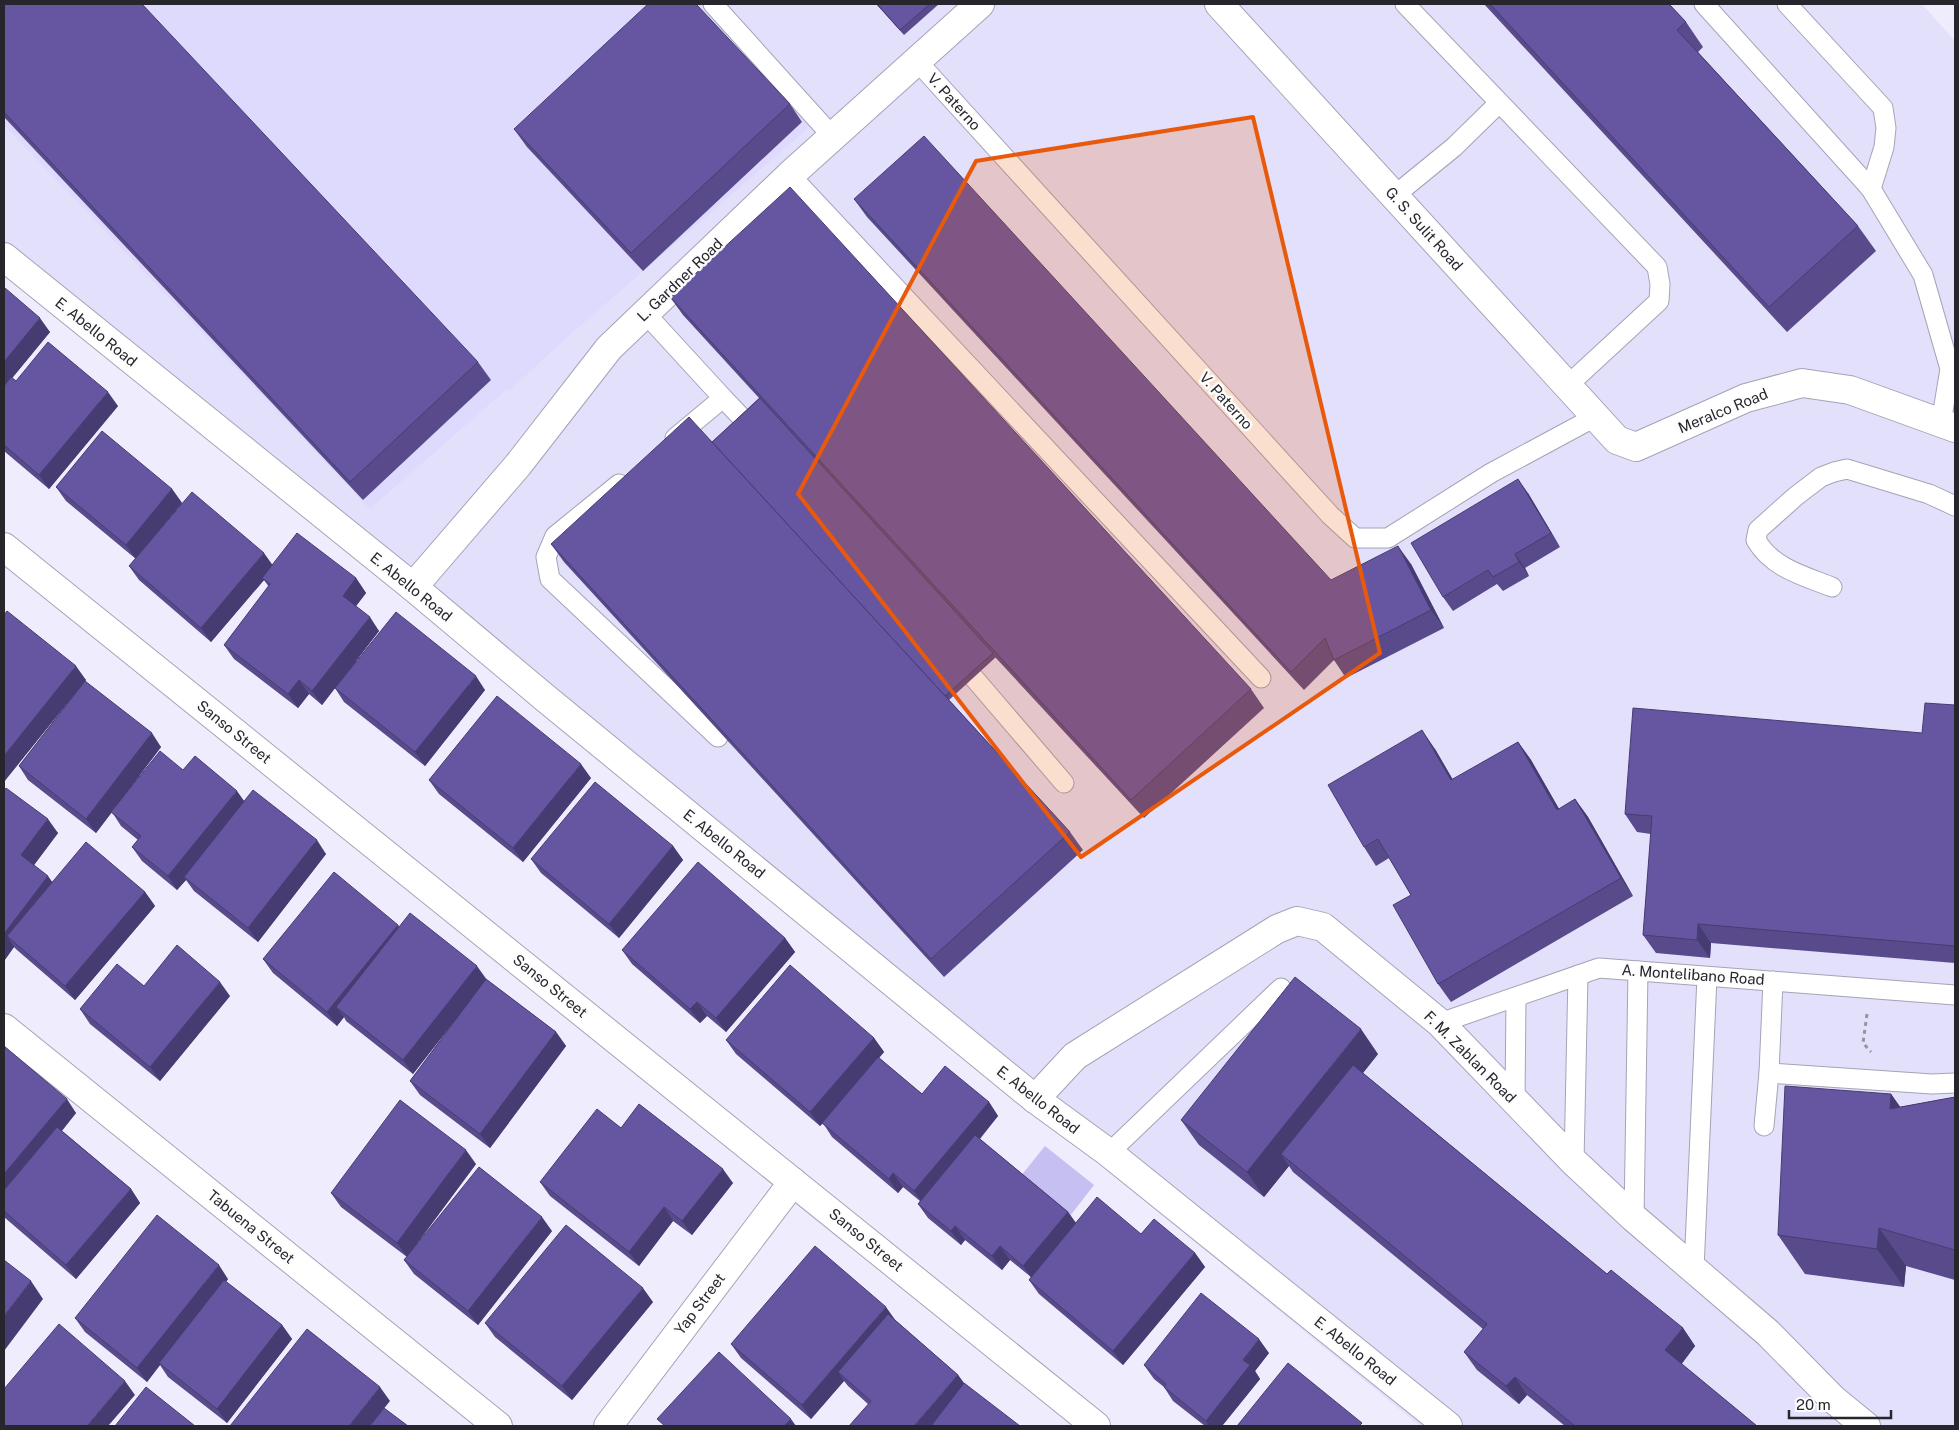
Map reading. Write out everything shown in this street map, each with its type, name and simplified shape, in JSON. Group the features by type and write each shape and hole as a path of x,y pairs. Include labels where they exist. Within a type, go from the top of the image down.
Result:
{"street":[{"name":"L. Gardner Road","path":"413,587 518,465 609,348 790,175 980,4"},
{"name":"G. S. Sulit Road","path":"1223,5 1595,417 1617,440 1636,448"},
{"name":"E. Abello Road","path":"4,257 413,587 1035,1099 1109,1153 1448,1426"},
{"name":"Meralco Road","path":"1636,448 1746,398 1802,383 1850,390 1948,426"},
{"name":"Sanso Street","path":"4,547 1096,1426"},
{"name":"F. M. Zablan Road","path":"1035,1099 1075,1056 1277,929 1298,921 1323,927 1440,1023 1574,1162 1634,1218 1768,1333 1833,1399 1866,1426"},
{"name":"Tabuena Street","path":"4,1028 498,1426"},
{"name":"Yap Street","path":"608,1426 793,1182"}],"lane":[{"path":"713,4 833,137"},
{"path":"1405,4 1656,267 1660,284 1659,301 1567,386"},
{"path":"1704,4 1871,189 1923,275 1953,368 1948,426"},
{"path":"1787,4 1883,108 1886,128 1884,147 1871,189"},
{"name":"V. Paterno","path":"917,61 1330,514 1355,538 1388,538 1491,473 1595,417"},
{"path":"1394,196 1454,147 1499,104"},
{"path":"790,175 1261,678"},
{"path":"645,314 744,420"},
{"path":"662,448 723,398"},
{"path":"1832,588 1776,563 1761,549 1756,540 1758,530 1796,496 1821,477 1847,470 1929,494 1955,506"},
{"path":"632,473 556,536 546,557 550,579 718,738"},
{"path":"974,678 1064,782"},
{"name":"A. Montelibano Road","path":"1440,1023 1599,968 1955,995"},
{"path":"1634,1218 1638,971"},
{"path":"1574,1162 1578,975"},
{"path":"1694,1269 1707,977"},
{"path":"1764,1126 1769,1073 1773,981"},
{"path":"1109,1153 1281,988"},
{"path":"1515,1101 1516,997"},
{"path":"1769,1073 1897,1082 1955,1083"}],"path":[{"path":"1871,989 1863,1043 1897,1082"}],"highlighted area":[{"path":"1253,117 1380,653 1081,857 798,494 976,161"}],"shaded area":[{"path":"4,4 1922,4 1955,41 1955,1426 1420,1426 4,268"},
{"path":"4,4 702,4 813,124 564,340 509,391 507,389 370,509 4,125"},
{"path":"1045,1146 1094,1185 1070,1216 1020,1177"}],"building":[{"path":"4,4 142,4 478,362 350,482 4,112"},
{"path":"648,4 696,4 790,104 631,253 514,129"},
{"path":"877,4 930,4 900,30"},
{"path":"1490,4 1669,4 1686,22 1677,30 1858,226 1769,307"},
{"path":"924,136 1331,580 1398,546 1431,610 1334,660 1325,638 1291,672 854,199"},
{"path":"790,187 1251,689 1131,800 670,297"},
{"path":"5,288 40,318 4,362 4,290"},
{"path":"48,342 108,392 39,475 4,445 4,386 11,377 16,381"},
{"path":"760,398 993,653 945,696 712,442"},
{"path":"689,417 1070,832 931,959 551,544"},
{"path":"102,431 172,489 126,545 56,487"},
{"path":"1518,479 1551,533 1515,554 1519,562 1493,577 1488,570 1443,597 1411,543"},
{"path":"192,492 264,553 201,628 129,566"},
{"path":"297,533 356,578 343,596 370,617 312,691 299,680 288,694 224,645 270,584 262,578"},
{"path":"7,611 76,666 4,756 4,615"},
{"path":"396,612 476,676 415,752 335,688"},
{"path":"85,681 152,733 86,819 19,766"},
{"path":"497,696 581,764 513,848 429,780"},
{"path":"1925,703 1955,705 1955,946 1698,924 1697,940 1643,935 1652,816 1625,814 1633,708 1922,733"},
{"path":"1422,730 1451,780 1518,742 1557,810 1575,799 1621,878 1438,984 1393,905 1411,895 1378,839 1364,847 1328,785"},
{"path":"160,751 183,770 195,756 237,791 168,876 132,847 141,836 111,812"},
{"path":"595,782 673,846 609,924 531,859"},
{"path":"6,788 48,819 21,855 48,876 4,934 4,791"},
{"path":"253,790 317,840 248,928 184,877"},
{"path":"86,842 145,892 65,986 7,936"},
{"path":"698,862 785,938 716,1018 697,1002 690,1009 622,950"},
{"path":"334,872 398,925 327,1012 263,959"},
{"path":"410,913 477,966 403,1060 336,1007"},
{"path":"177,945 220,982 150,1067 80,1009 117,964 144,986"},
{"path":"790,965 874,1038 810,1112 726,1040"},
{"path":"1295,977 1361,1029 1247,1172 1181,1120"},
{"path":"486,979 556,1032 480,1134 410,1081"},
{"path":"4,1046 67,1099 4,1174"},
{"path":"878,1057 922,1094 945,1066 989,1102 914,1191 893,1173 889,1179 822,1123"},
{"path":"1353,1065 1607,1274 1611,1270 1683,1328 1665,1350 1757,1426 1575,1426 1515,1377 1506,1386 1464,1352 1487,1324 1281,1154"},
{"path":"1785,1086 1891,1094 1890,1109 1955,1097 1955,1250 1879,1228 1877,1249 1778,1235"},
{"path":"400,1100 466,1150 397,1243 331,1193"},
{"path":"639,1104 723,1169 682,1221 664,1207 629,1252 540,1182 597,1109 621,1128"},
{"path":"57,1127 131,1189 66,1265 4,1211 4,1190"},
{"path":"975,1135 1068,1212 1023,1266 1000,1246 992,1256 955,1226 951,1231 918,1204"},
{"path":"479,1167 542,1217 468,1311 404,1260"},
{"path":"1097,1197 1141,1234 1154,1219 1195,1253 1113,1351 1029,1280"},
{"path":"157,1215 219,1265 137,1368 75,1318"},
{"path":"566,1225 643,1288 562,1386 485,1323"},
{"path":"815,1246 886,1307 802,1405 731,1344"},
{"path":"4,1260 31,1281 4,1316"},
{"path":"224,1280 282,1325 217,1409 159,1363"},
{"path":"1201,1293 1259,1339 1243,1360 1250,1365 1206,1421 1164,1387 1166,1384 1144,1365"},
{"path":"888,1314 958,1375 914,1426 849,1426 871,1401 838,1372"},
{"path":"59,1324 125,1381 87,1426 4,1426 4,1389"},
{"path":"307,1329 380,1387 349,1426 230,1426"},
{"path":"719,1352 791,1419 784,1426 665,1426 657,1419"},
{"path":"1288,1363 1362,1423 1359,1426 1237,1426"},
{"path":"964,1383 1020,1426 931,1426"},
{"path":"146,1387 195,1426 115,1426"},
{"path":"384,1408 408,1426 370,1426"}]}
